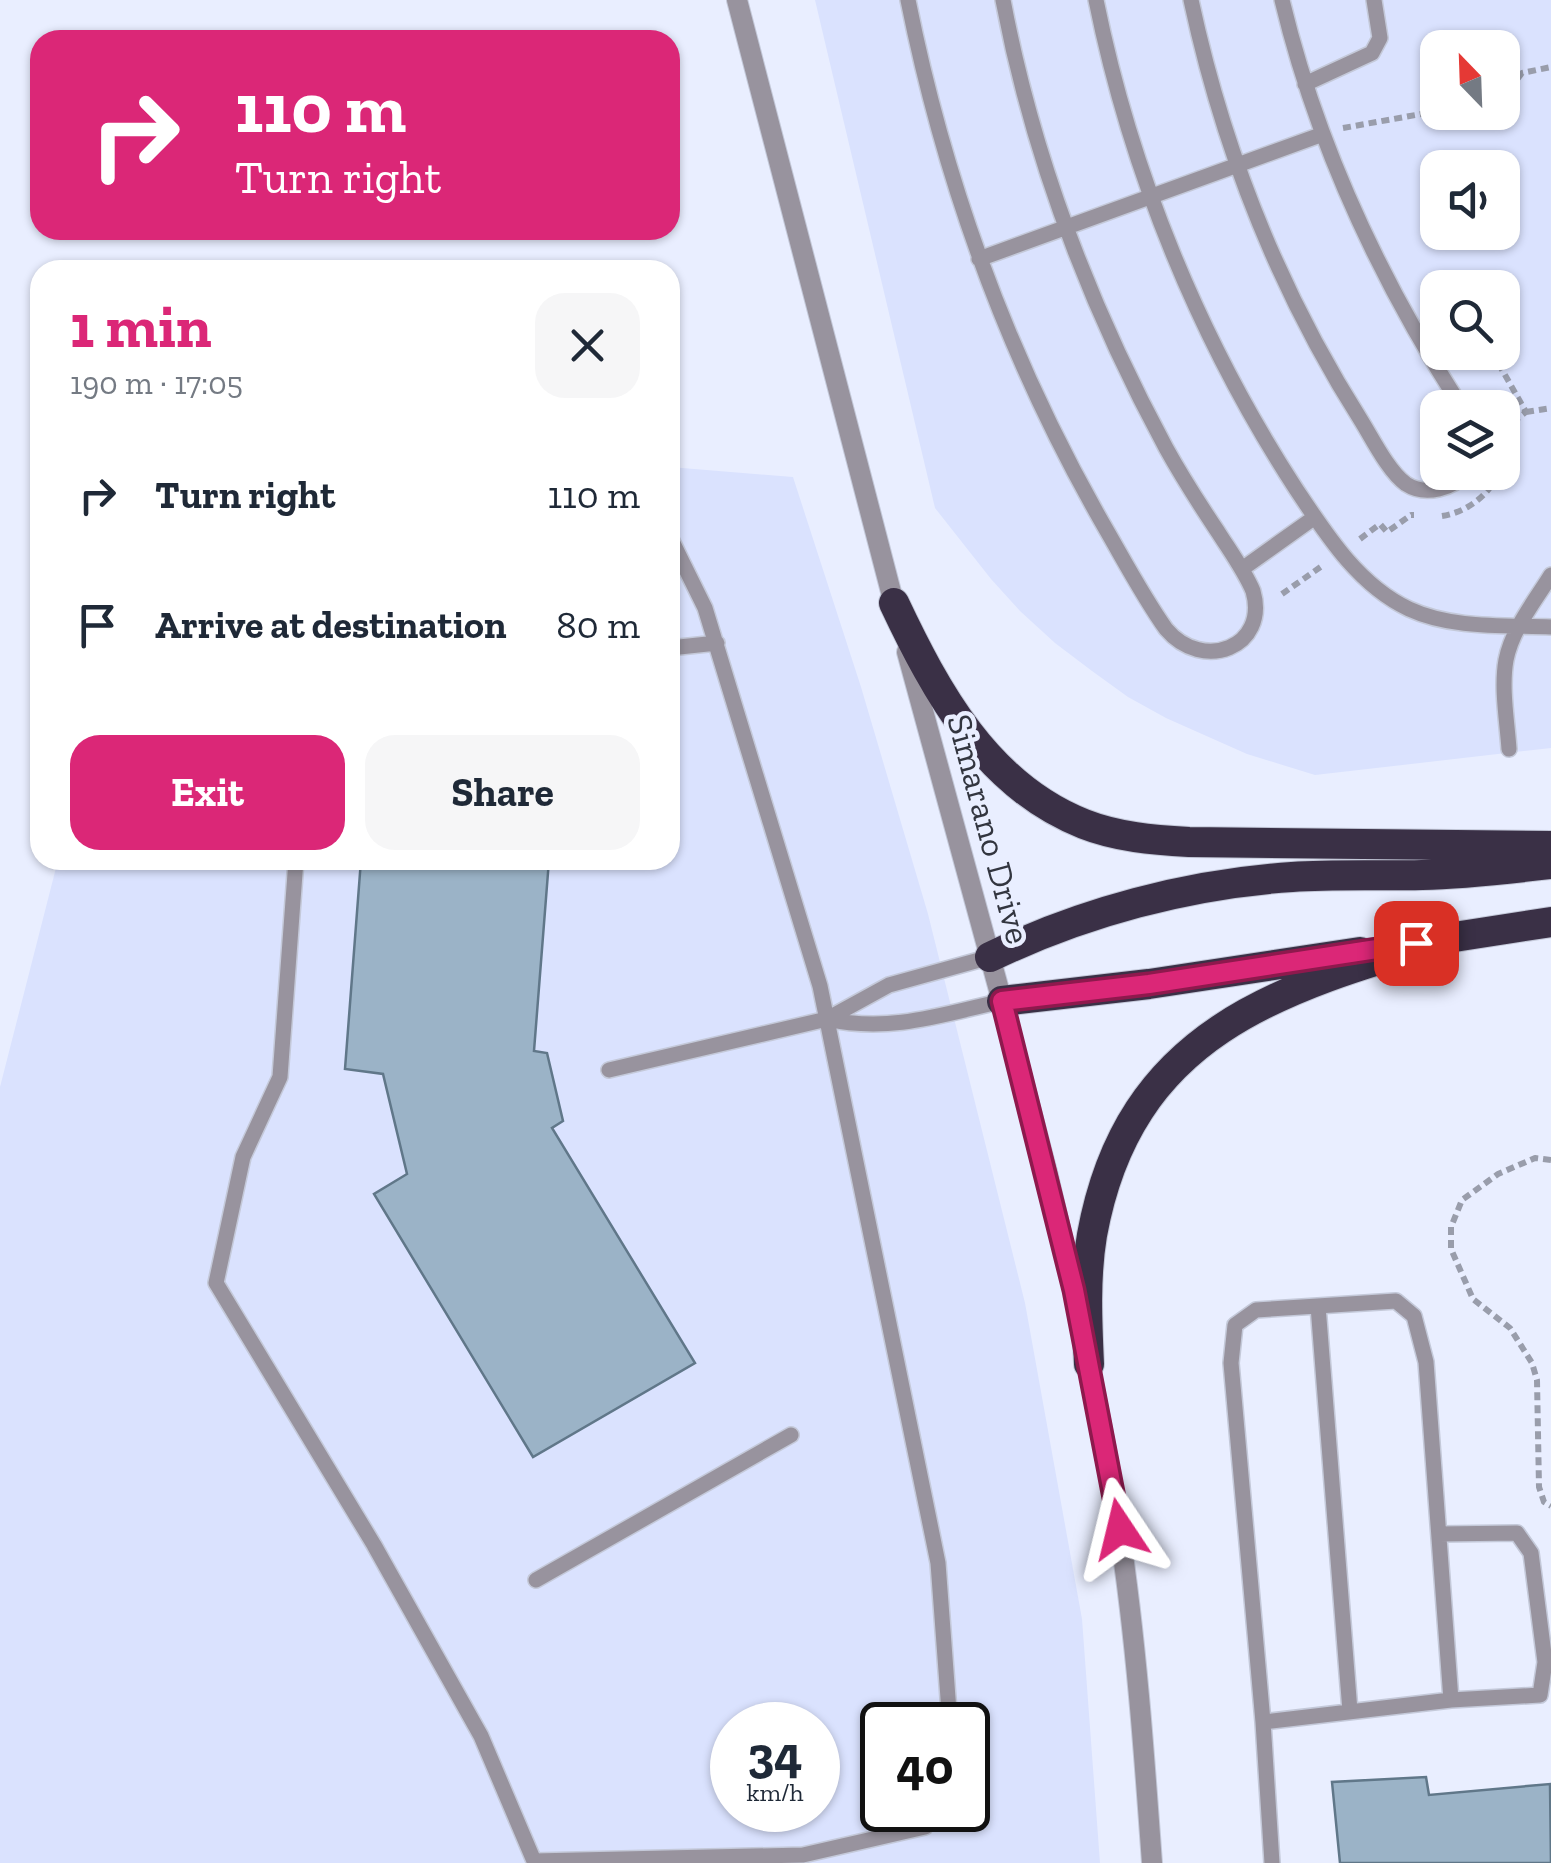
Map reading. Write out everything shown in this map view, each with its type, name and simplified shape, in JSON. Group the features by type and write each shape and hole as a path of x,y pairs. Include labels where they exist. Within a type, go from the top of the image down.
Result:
{"highway":[{"path":"894,603 937,689 984,753 1032,794 1082,823 1142,838 1189,842 1551,846"},
{"path":"990,957 1068,923 1214,887 1294,877 1425,875 1551,864"},
{"path":"1002,1001 1149,984 1551,922"},
{"path":"1089,1364 1088,1279 1092,1235 1102,1193 1130,1123 1158,1083 1196,1046 1258,1007 1318,981 1454,937"}],"street":[{"name":"Simarano Drive","path":"737,0 1002,1001 1089,1364 1128,1591 1152,1863"}],"lane":[{"path":"908,0 934,115 979,259 1045,417 1166,629 1178,641 1200,652 1218,652 1240,640 1251,626 1256,609 1254,590 1184,478 1114,346 1066,228 1026,104 1003,0"},
{"path":"1096,0 1124,114 1182,273 1220,356 1263,435 1315,517 1376,587 1417,612 1460,622 1551,627"},
{"path":"1191,0 1238,166 1299,310 1394,471 1408,486 1420,488"},
{"path":"1282,0 1305,84 1354,212 1386,279 1451,390"},
{"path":"1305,84 1372,53 1380,38 1374,0"},
{"path":"979,259 1322,134"},
{"path":"1242,569 1315,517"},
{"path":"680,557 706,608 814,964 827,1019 938,1563 948,1702"},
{"path":"1510,748 1504,677 1509,649 1551,575"},
{"path":"680,647 717,643"},
{"path":"295,870 280,1077 242,1157 216,1283 374,1544 481,1736 534,1861 803,1856 901,1832"},
{"path":"609,1070 827,1019 889,985 990,957"},
{"path":"827,1019 884,1025 1002,1001"},
{"path":"1272,1863 1231,1363 1235,1325 1256,1310 1396,1301 1414,1316 1426,1362 1451,1700"},
{"path":"1318,1306 1350,1712"},
{"path":"536,1580 791,1435"},
{"path":"1263,1722 1540,1694 1545,1662 1532,1554 1517,1533 1439,1534"}],"path":[{"path":"1520,76 1551,66"},
{"path":"1322,134 1420,113"},
{"path":"1502,370 1526,412"},
{"path":"1520,417 1551,408"},
{"path":"1435,516 1457,513 1488,490"},
{"path":"1282,594 1380,524 1387,532 1411,515 1423,516"},
{"path":"1551,1160 1535,1158 1498,1174 1462,1200 1451,1238 1472,1298 1510,1328 1532,1363 1537,1380 1540,1487 1544,1502 1551,1506"}],"shaded area":[{"path":"815,0 1551,0 1551,748 1315,775 1247,754 1128,697 1055,643 991,579 935,508"},
{"path":"680,468 793,477 928,914 1025,1303 1082,1619 1100,1863 0,1863 0,1087 55,870 680,870"}],"building":[{"path":"360,870 548,870 534,1051 547,1053 563,1121 552,1128 695,1363 533,1457 374,1194 407,1174 383,1074 345,1069"},
{"path":"1426,1777 1429,1795 1550,1784 1551,1863 1340,1863 1332,1782"}],"route":[{"path":"1120,1529 1074,1290 1002,1001 1149,984 1416,943"}]}
